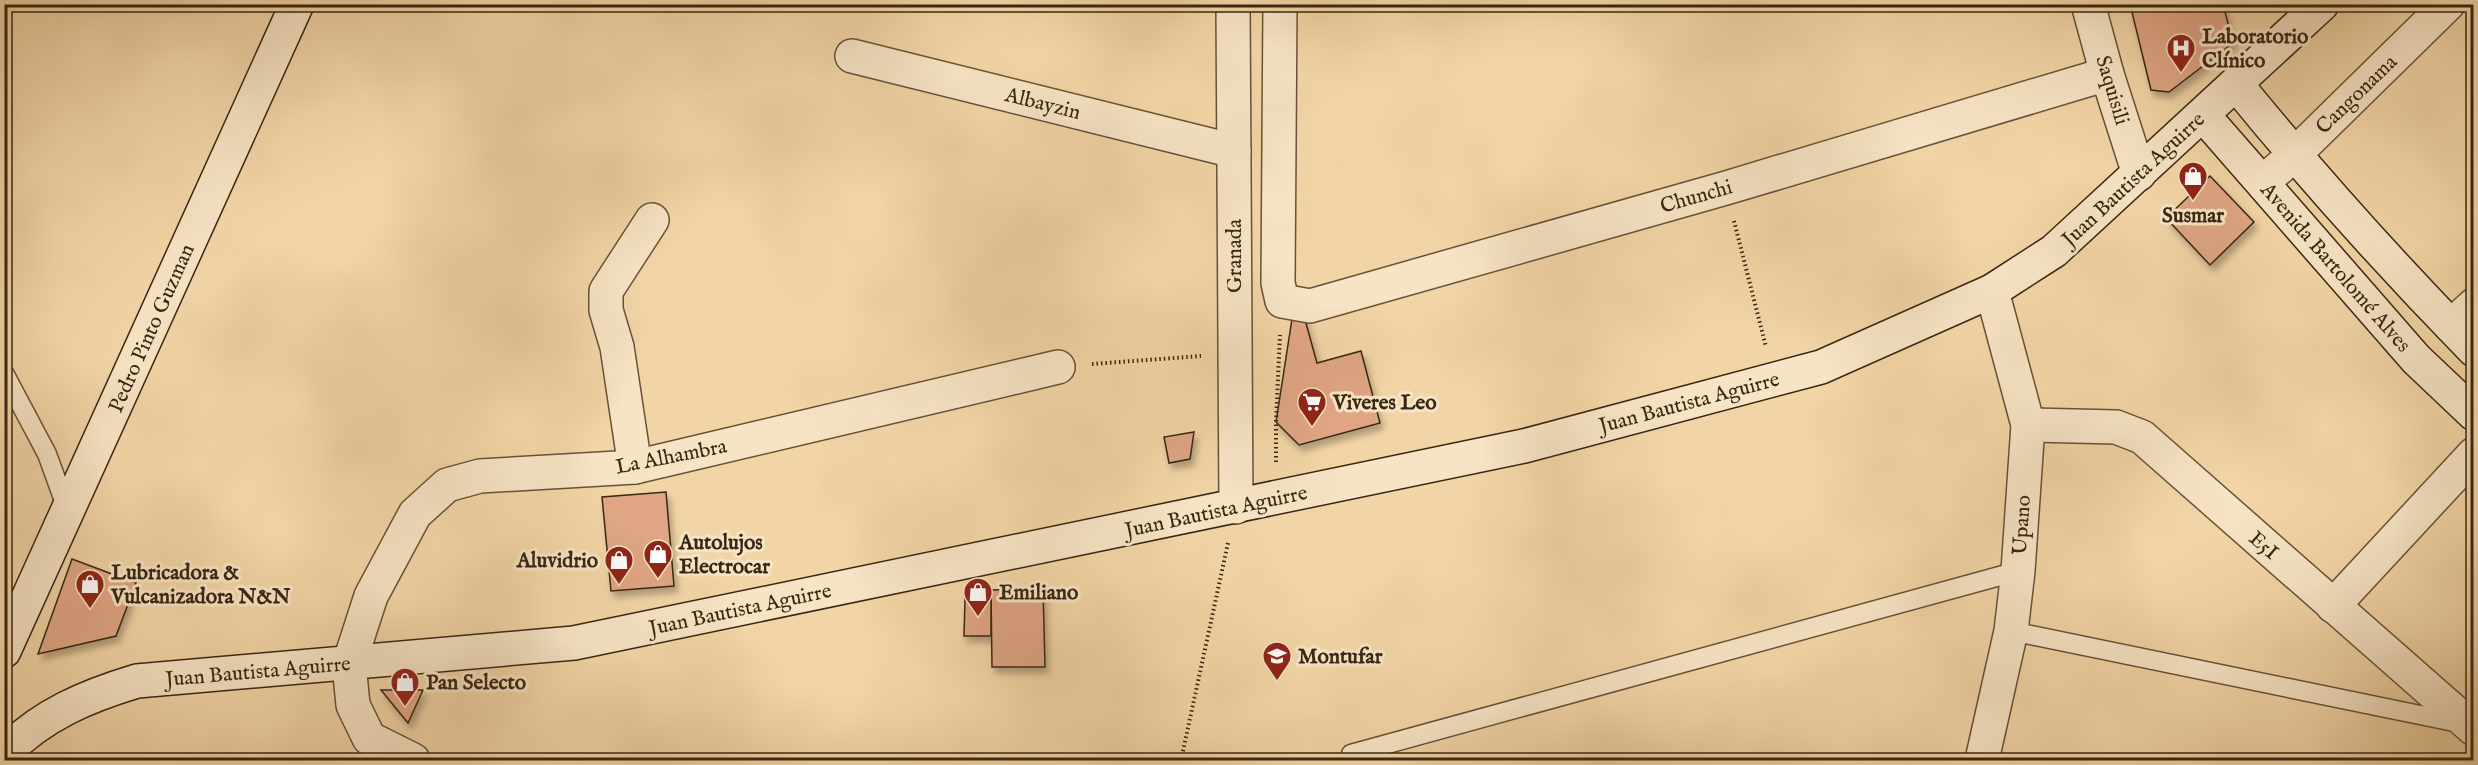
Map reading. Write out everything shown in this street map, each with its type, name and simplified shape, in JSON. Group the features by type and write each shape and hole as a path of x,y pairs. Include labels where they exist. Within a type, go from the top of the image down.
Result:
{"street":[{"name":"Pedro Pinto Guzman","path":"4,651 297,4"},
{"path":"1233,10 1266,4"},
{"path":"1280,4 1278,283 1282,301"},
{"name":"Saquisili","path":"2088,4 2107,74 2139,174"},
{"name":"Juan Bautista Aguirre","path":"4,754 29,731 58,712 95,694 137,681 573,643 1524,446 1821,367 1992,291 2054,251 2322,4"},
{"name":"Cangonama","path":"2263,182 2294,155 2448,4"},
{"name":"Granada","path":"1233,10 1236,507"},
{"name":"Albayzin","path":"852,56 1234,151"},
{"name":"Chunchi","path":"1282,301 1310,306 1726,188 2107,74"},
{"name":"Avenida Bartolomé Alves","path":"2236,84 2294,155 2414,290 2462,316 2474,350"},
{"name":"Avenida Bartolomé Alves","path":"2203,115 2416,359 2474,414"},
{"path":"635,467 617,347 606,310 606,291 652,220"},
{"name":"Upano","path":"1982,760 2012,631 2028,425 1992,291"},
{"name":"La Alhambra","path":"349,664 371,596 398,545 415,514 447,485 480,476 635,467 1058,367"},
{"name":"E5I","path":"2028,425 2116,427 2142,437 2471,727"},
{"path":"2333,606 2474,454"},
{"path":"349,664 353,705 369,738 412,760"}],"lane":[{"path":"4,373 47,454 68,511"},
{"path":"1351,754 2018,571"},
{"path":"2012,631 2471,727"}],"path":[{"path":"1726,188 1775,379"},
{"path":"1276,422 1282,301"},
{"path":"1058,367 1235,353"},
{"path":"1181,760 1236,507"}],"building":[{"path":"2130,4 2223,4 2233,43 2169,92 2151,90"},
{"path":"2210,176 2254,222 2210,265 2166,218"},
{"path":"1304,316 1317,363 1361,351 1380,423 1299,445 1276,422 1292,319"},
{"path":"1194,432 1190,459 1169,463 1164,437"},
{"path":"666,492 674,586 611,591 602,497"},
{"name":"Lubricadora & Vulcanizadora N&N","path":"72,559 136,583 116,636 38,654"},
{"path":"1043,589 1045,667 992,667 991,590"},
{"name":"Emiliano","path":"991,590 991,636 964,636 965,599"},
{"name":"Pan Selecto","path":"381,690 423,690 408,723"}],"place":[{"name":"Laboratorio Clínico","path":"2181,74"},
{"name":"Susmar","path":"2193,202"},
{"name":"Viveres Leo","path":"1312,428"},
{"name":"Autolujos Electrocar","path":"658,580"},
{"name":"Aluvidrio","path":"619,586"},
{"name":"Lubricadora & Vulcanizadora N&N","path":"90,610"},
{"name":"Emiliano","path":"978,618"},
{"name":"Montufar","path":"1277,682"},
{"name":"Pan Selecto","path":"405,708"}]}
